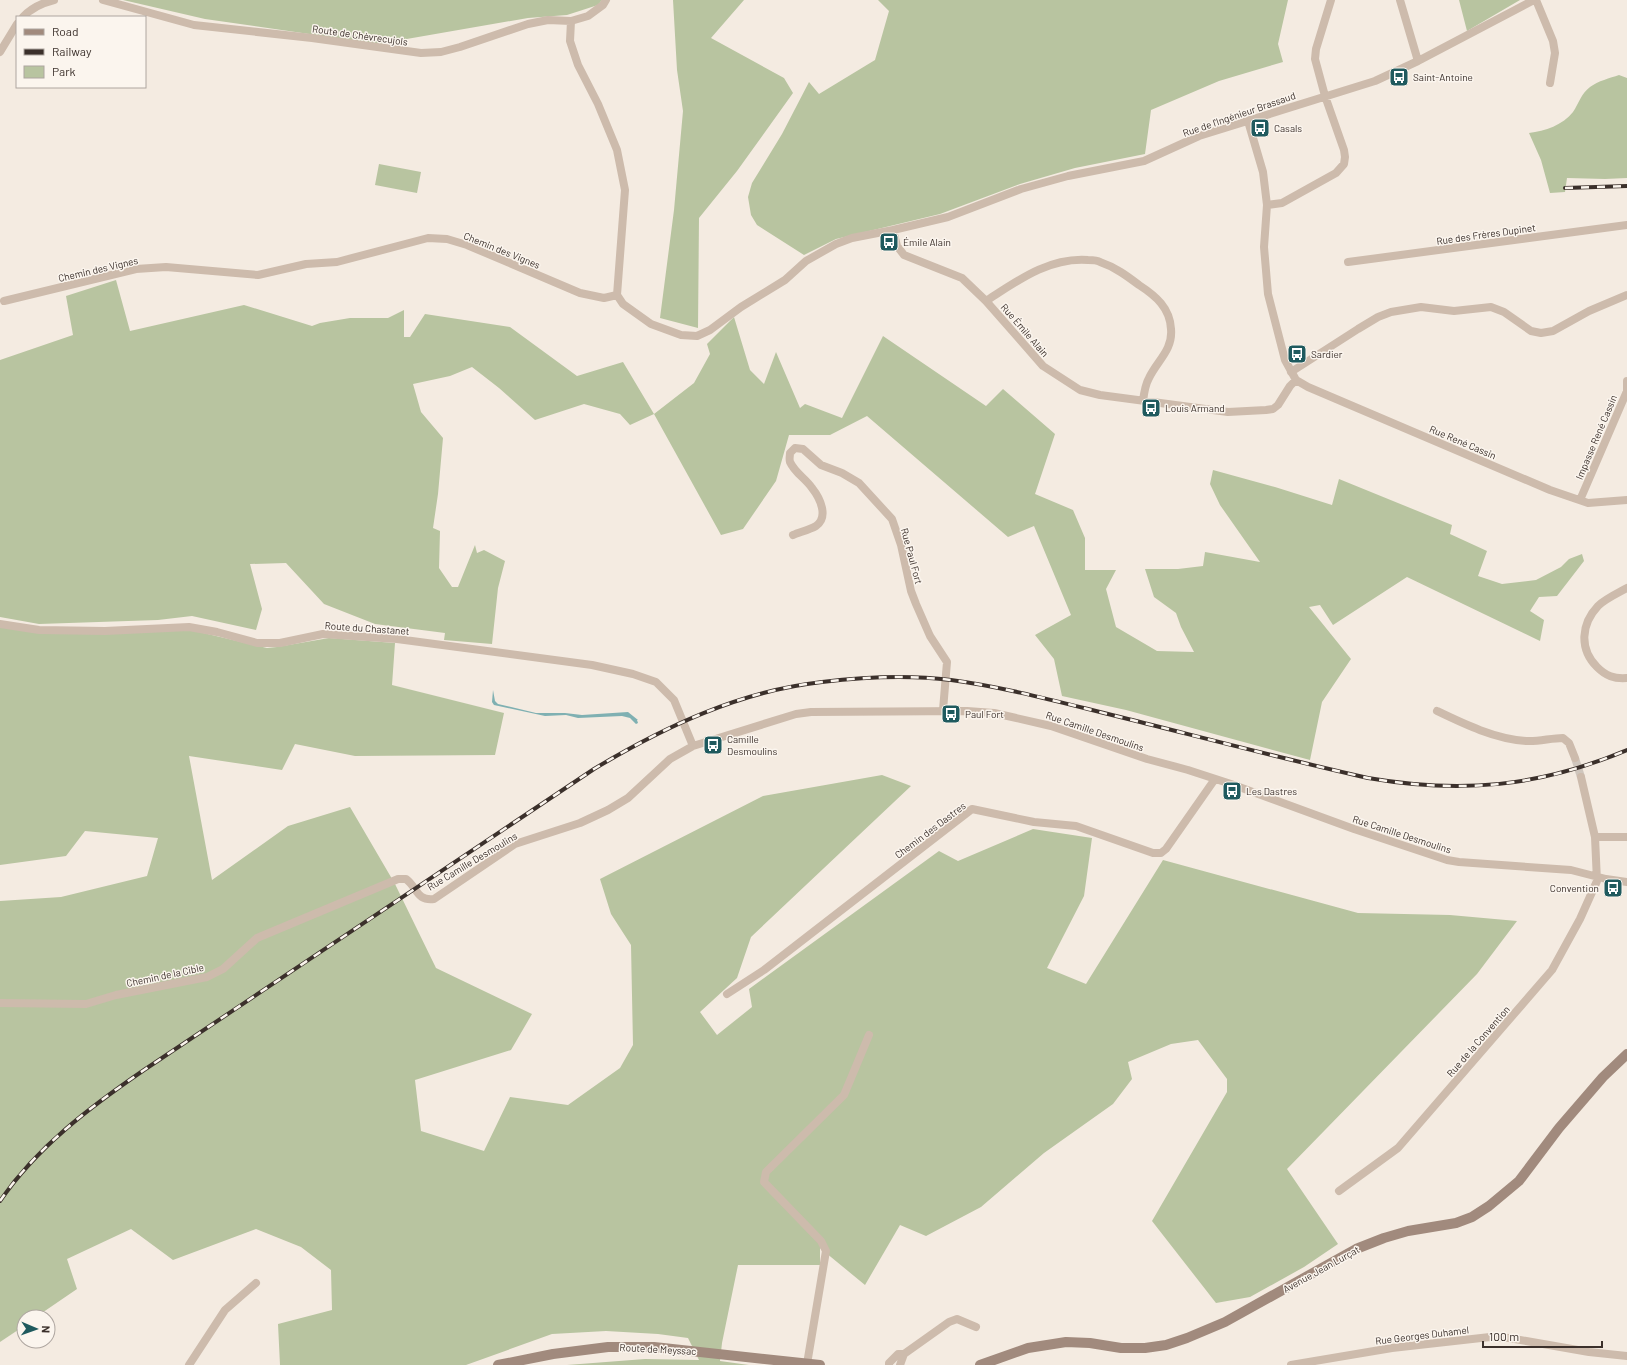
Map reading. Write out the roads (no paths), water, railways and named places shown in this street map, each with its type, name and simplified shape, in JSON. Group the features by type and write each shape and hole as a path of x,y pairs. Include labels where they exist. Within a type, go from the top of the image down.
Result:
{"main road":[{"name":"Avenue Jean Lurçat","path":"980,1365 1028,1348 1066,1342 1090,1343 1121,1348 1145,1348 1166,1345 1187,1338 1224,1322 1356,1249 1384,1238 1408,1231 1456,1223 1472,1217 1519,1181 1559,1128 1603,1077 1627,1054"},
{"name":"Route de Meyssac","path":"498,1365 569,1352 608,1348 654,1347 820,1365"}],"street":[{"path":"24,16 28,11 54,0"},
{"name":"Route de Chèvrecujols","path":"104,0 194,25 312,38 421,53 441,52 460,47 528,24 548,20 571,21 588,16 603,5 606,0"},
{"path":"1267,205 1282,204 1336,173 1344,164 1344,150 1325,96 1315,59 1316,49 1331,0"},
{"path":"1400,0 1418,61"},
{"path":"1535,0 1553,41 1556,53 1550,83"},
{"name":"Rue de l'Ingénieur Brassaud","path":"617,295 623,304 651,324 681,335 697,336 710,330 741,307 785,280 806,261 836,244 852,238 948,217 1022,189 1068,176 1144,161 1199,136 1374,81 1418,61 1535,0"},
{"path":"571,21 570,41 578,65 598,104 617,150 625,190 617,295"},
{"path":"0,52 16,26"},
{"path":"1248,121 1263,172 1267,205 1264,247 1268,294 1285,360 1296,380"},
{"name":"Rue des Frères Dupinet","path":"1348,262 1627,225"},
{"name":"Rue Émile Alain","path":"893,230 897,246 904,254 962,278 986,301 1043,366 1080,390 1100,395 1228,412 1273,409 1278,405 1290,386 1296,380"},
{"name":"Chemin des Vignes","path":"4,300 136,269 166,267 258,275 306,264 337,262 428,238 447,239 467,245 580,293 604,298 617,295"},
{"path":"986,301 1028,274 1057,263 1078,259 1099,261 1113,267 1154,294 1164,306 1169,316 1172,330 1170,343 1165,355 1148,379 1143,401"},
{"path":"1291,372 1358,329 1378,317 1391,312 1421,307 1454,311 1491,307 1504,312 1531,330 1541,333 1553,331 1589,311 1627,295"},
{"name":"Rue René Cassin","path":"1296,380 1308,387 1528,481 1588,503 1627,500"},
{"name":"Impasse René Cassin","path":"1580,500 1627,391 1627,381"},
{"name":"Rue Paul Fort","path":"793,536 816,526 821,521 823,511 813,488 796,471 789,460 790,453 795,448 803,449 822,465 842,473 859,483 892,520 901,545 911,591 916,604 930,636 947,662 943,710"},
{"path":"1627,588 1598,605 1584,629 1584,647 1592,662 1604,674 1617,679 1627,678"},
{"name":"Route du Chastanet","path":"0,624 38,630 68,631 105,631 189,627 217,632 257,643 280,643 323,634 397,639 592,665 634,674 656,682 674,700 693,746"},
{"name":"Rue Camille Desmoulins","path":"406,879 420,897 426,900 434,899 516,844 580,823 608,810 628,798 670,759 693,746 796,714 811,712 943,710 994,713 1051,726 1147,759 1215,779 1447,860 1570,870 1627,882"},
{"path":"1437,711 1466,725 1507,739 1527,741 1563,738 1569,743 1575,758"},
{"name":"Rue de la Convention","path":"1339,1191 1398,1148 1552,970 1580,919 1597,881 1595,837 1581,777"},
{"name":"Chemin des Dastres","path":"727,994 764,970 972,809 1034,822 1076,826 1153,853 1161,853 1166,849 1215,779"},
{"path":"1595,837 1627,837"},
{"name":"Chemin de la Cible","path":"0,1004 86,1004 116,995 207,977 223,969 257,938 398,879 406,879"},
{"path":"807,1364 826,1251 821,1241 764,1182 766,1172 844,1095 869,1036"},
{"path":"189,1365 225,1310 256,1283"},
{"path":"900,1365 904,1354 949,1322 956,1319 976,1327"},
{"name":"Rue Georges Duhamel","path":"1290,1365 1392,1348 1490,1337 1509,1338 1581,1351 1627,1356"},
{"path":"889,1365 889,1363 898,1354 904,1354"}],"water":[{"path":"493,690 495,701 498,704 536,713 565,713 582,715 628,712 638,720 638,723 636,724 630,718 622,716 578,718 566,715 545,716 494,705 492,702"}],"tunnel":[{"path":"1575,758 1581,777"}],"railway":[{"path":"1565,188 1627,186"},
{"path":"0,1201 15,1181 48,1146 84,1113 104,1098 594,769 675,725 732,702 762,693 822,682 886,677 935,678 973,683 1040,697 1368,778 1435,786 1499,784 1531,779 1562,772 1627,750"}],"place":[{"name":"Saint-Antoine","path":"1399,77"},
{"name":"Casals","path":"1260,128"},
{"name":"Émile Alain","path":"889,242"},
{"name":"Sardier","path":"1297,354"},
{"name":"Louis Armand","path":"1151,408"},
{"name":"Paul Fort","path":"951,714"},
{"name":"Camille Desmoulins","path":"713,745"},
{"name":"Les Dastres","path":"1232,791"},
{"name":"Convention","path":"1613,888"}]}
